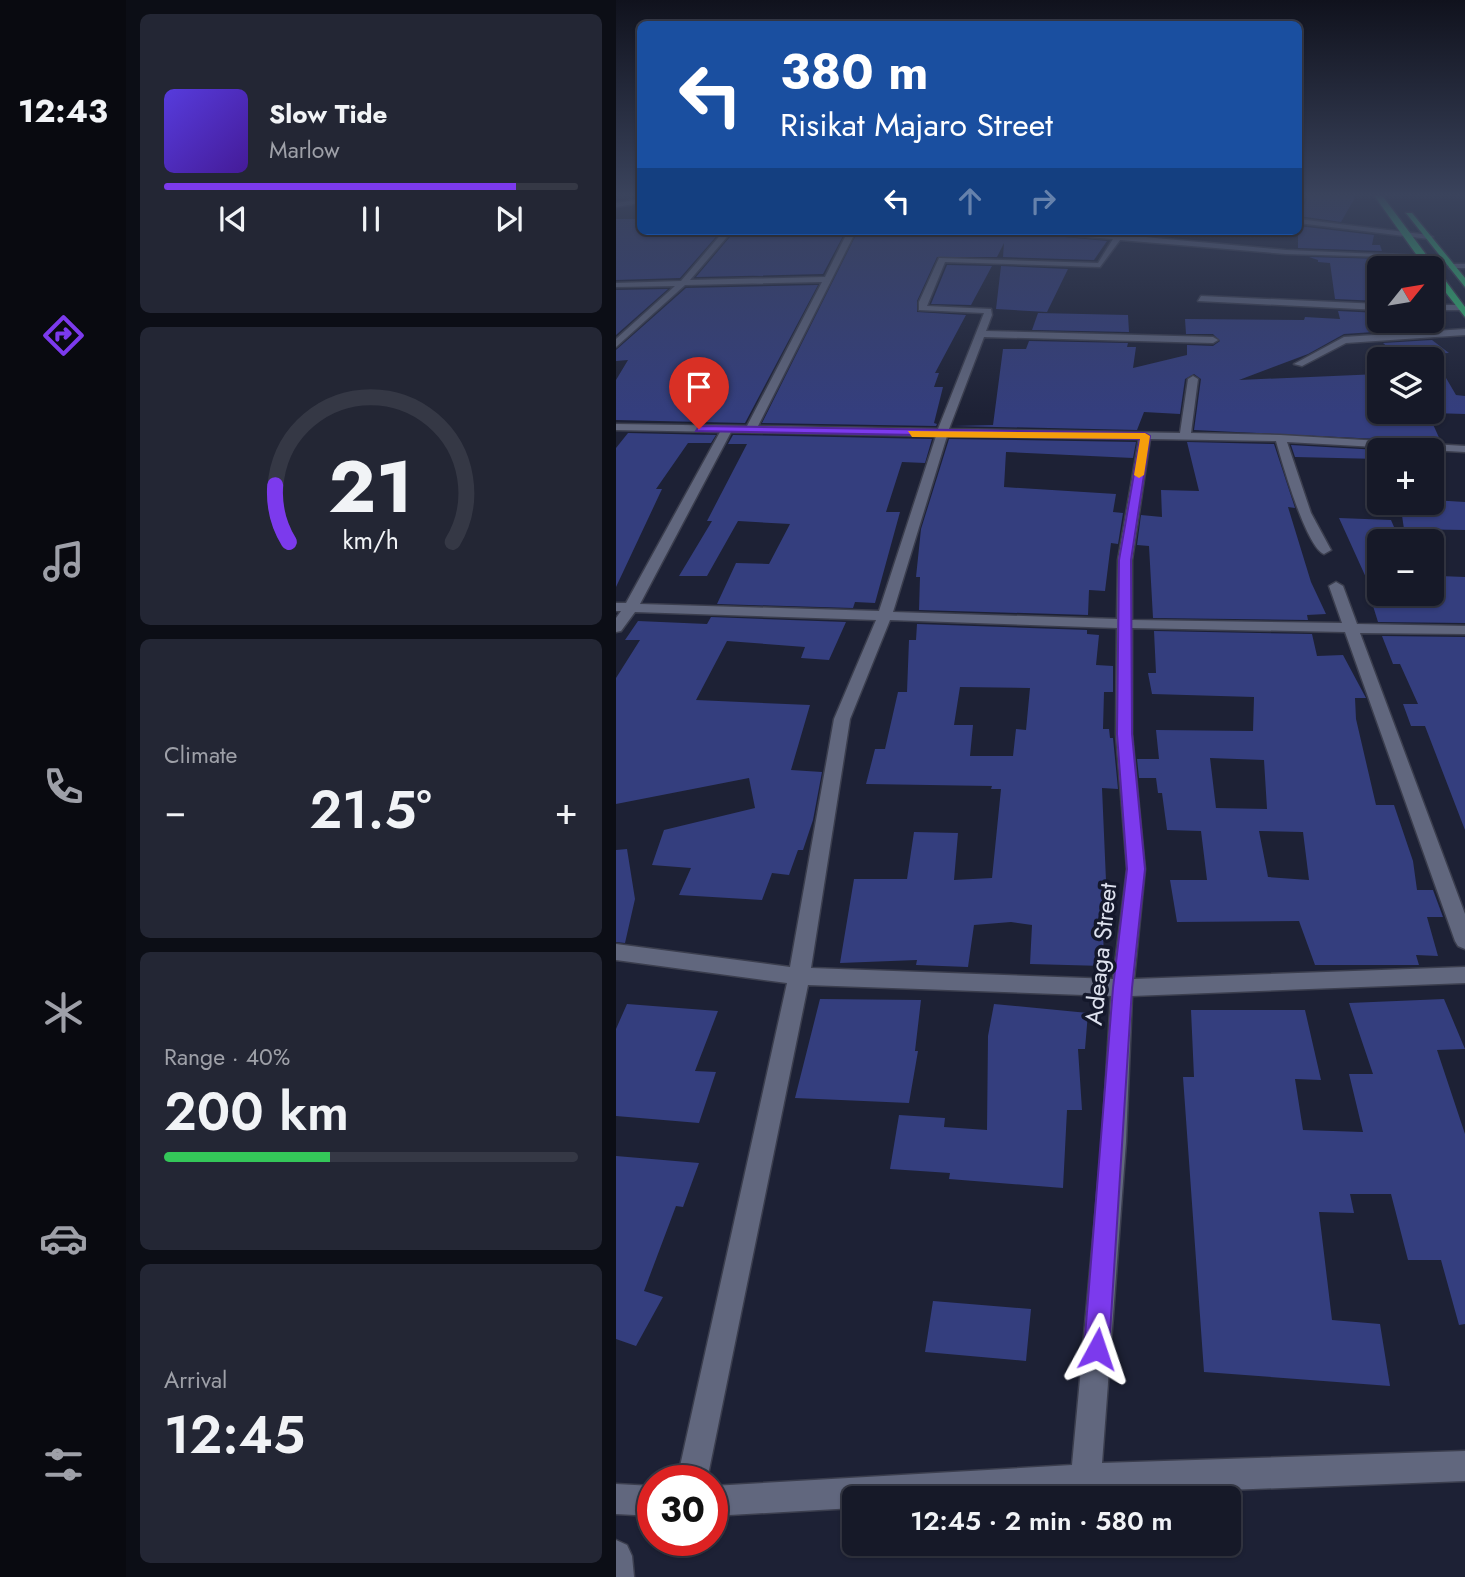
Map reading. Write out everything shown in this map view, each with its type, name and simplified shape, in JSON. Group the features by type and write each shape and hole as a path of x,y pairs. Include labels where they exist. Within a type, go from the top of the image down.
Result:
{"highway":[{"path":"1453,268 1465,284"},
{"path":"1444,284 1463,311"}],"street":[{"path":"616,344 696,268"},
{"path":"751,429 832,268"},
{"path":"695,1465 799,976 842,719 885,615 942,435 988,311 922,308 939,268"},
{"path":"616,285 826,279"},
{"path":"1201,299 1367,306"},
{"path":"1444,309 1463,311"},
{"path":"1299,364 1344,340 1465,332"},
{"path":"981,334 1213,340"},
{"path":"1185,437 1193,379"},
{"path":"616,427 942,435 1280,438 1465,449"},
{"path":"616,628 624,607 727,430"},
{"name":"Adeaga Street","path":"1086,1479 1114,1142 1122,988 1136,869 1124,734 1125,560 1145,436"},
{"path":"1280,438 1305,513 1324,550"},
{"path":"1336,586 1349,628 1465,941"},
{"path":"624,607 1125,624 1465,630"},
{"path":"616,952 799,976 1122,988 1465,975"},
{"path":"728,1500 1086,1479 1465,1466"},
{"path":"616,1499 637,1500"},
{"path":"616,1556 618,1577"}],"building":[{"path":"616,268 689,268 680,278 616,280"},
{"path":"704,268 826,268 823,274 696,277"},
{"path":"840,268 932,268 917,301 917,312 966,315 935,373 939,373 934,387 943,387 934,423 936,426 762,423"},
{"path":"946,268 991,268 971,305 931,304"},
{"path":"1001,268 1068,269 1047,312 996,309"},
{"path":"1331,268 1367,268 1367,300 1335,299"},
{"path":"818,285 745,423 616,420 616,380 628,360 616,361 616,350 686,288"},
{"path":"668,289 616,335 616,290"},
{"path":"1338,311 1367,312 1367,332 1344,334 1308,354 1239,380 1367,375 1367,424 1433,424 1439,438 1367,438 1194,430 1201,379 1194,374 1185,379 1180,414 1144,412 1137,430 953,426 993,425 1003,349 1026,349 1029,341 1128,343 1127,347 1136,347 1133,368 1187,355 1187,345 1213,346 1220,341 1213,334 1186,334 1185,319 1340,319"},
{"path":"1038,313 1128,315 1129,332 1032,330"},
{"path":"1432,340 1441,347 1388,347 1383,343"},
{"path":"1444,374 1456,395 1465,396 1465,414 1444,413"},
{"path":"628,433 716,435 711,443 688,443 656,489 662,489 616,587 616,448"},
{"path":"733,435 932,439 925,463 902,462 886,512 900,512 875,603 855,602 853,608 717,604 736,563 769,564 790,524 738,521 707,576 679,576 712,521 707,521 747,444 728,444"},
{"path":"949,439 1136,442 1133,458 1006,452 1004,487 1116,494 1113,512 1123,513 1118,544 1111,543 1105,591 1089,590 1088,615 919,610 920,577 916,577 921,529"},
{"path":"1187,442 1274,444 1295,508 1288,507 1311,582 1326,614 1307,615 1308,620 1153,618 1149,546 1137,545 1141,515 1162,517 1161,490 1199,491"},
{"path":"1291,445 1367,449 1367,459 1295,457"},
{"path":"1444,501 1465,502 1465,530 1404,529 1402,515 1444,515"},
{"path":"1339,518 1391,520 1395,529 1367,529 1367,580"},
{"path":"1444,576 1465,577 1465,623 1378,622 1373,606 1444,606"},
{"path":"711,617 846,622 829,660 801,658 805,647 727,641 696,700 810,705 791,770 822,772 813,820 803,850 798,850 789,875 772,873 762,900 679,895 691,868 652,865 664,830 755,808 749,778 616,804 616,678 640,640 625,640 638,621 707,624"},
{"path":"917,624 1087,630 1087,634 1099,635 1096,665 1113,666 1113,692 1104,692 1103,729 1109,729 1110,738 1113,738 1118,789 1102,788 1108,927 1103,927 1104,966 1030,964 1032,925 1011,922 974,925 968,967 916,965 917,960 840,963 854,879 907,879 914,832 958,833 954,880 992,878 1001,789 991,789 992,786 866,784 875,749 885,749 898,692 907,692 909,640 916,640","holes":["960,687 1030,688 1026,730 1016,729 1013,756 970,756 973,725 954,725"]},
{"path":"1154,631 1312,634 1317,656 1343,655 1366,698 1355,698 1356,719 1376,805 1394,805 1413,861 1417,890 1433,890 1443,917 1427,917 1438,956 1416,955 1419,965 1315,965 1299,921 1177,922 1170,880 1207,880 1201,831 1167,830 1162,793 1158,793 1156,778 1139,778 1137,759 1159,759 1156,730 1253,731 1254,697 1152,694 1148,673 1156,673","holes":["1210,758 1264,760 1267,809 1216,808","1259,831 1303,832 1309,880 1268,877"]},
{"path":"1382,636 1465,637 1465,830 1425,726 1411,726 1403,704 1418,704 1400,664 1393,664"},
{"path":"627,849 635,899 625,943 616,942 616,850"},
{"path":"820,999 921,1000 915,1051 918,1051 909,1103 795,1098"},
{"path":"1444,999 1465,1049 1437,1050 1465,1134 1465,1324 1459,1325 1441,1260 1408,1260 1391,1194 1350,1194 1354,1213 1319,1212 1332,1320 1380,1324 1390,1386 1204,1372 1183,1077 1194,1077 1191,1010 1305,1010 1321,1080 1295,1079 1303,1130 1363,1132 1349,1074 1373,1074 1349,1003"},
{"path":"627,1004 718,1011 695,1071 716,1072 699,1123 616,1116 616,1029"},
{"path":"994,1004 1088,1013 1085,1049 1078,1049 1082,1110 1067,1110 1063,1188 949,1179 950,1173 890,1169 899,1115 945,1118 944,1127 987,1130 988,1036"},
{"path":"616,1156 699,1163 683,1207 676,1206 644,1291 663,1297 636,1346 616,1339"},
{"path":"933,1301 1031,1309 1026,1361 925,1352"}],"slow traffic":[{"path":"912,434 1145,436 1139,475"}],"route":[{"path":"699,429 942,435 1145,436 1125,560 1124,734 1136,869 1122,988 1114,1142 1097,1349"}]}
